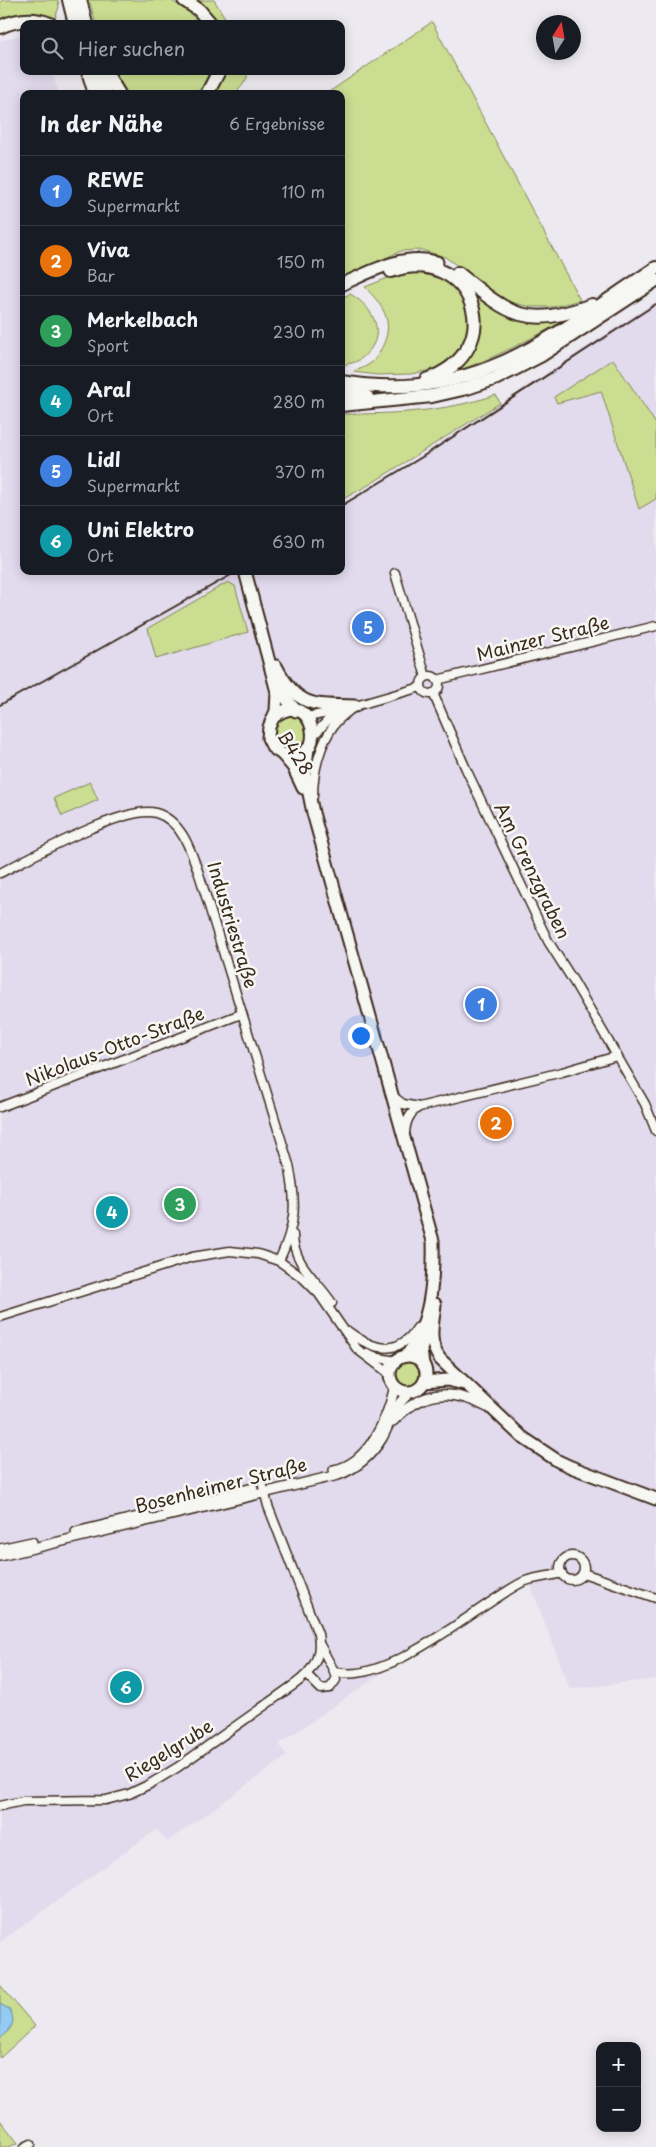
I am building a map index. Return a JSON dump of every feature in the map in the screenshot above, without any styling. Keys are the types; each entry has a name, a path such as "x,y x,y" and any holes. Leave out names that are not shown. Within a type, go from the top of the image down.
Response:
{"highway":[{"path":"69,0 74,20"},
{"path":"80,0 85,20"},
{"path":"184,0 199,10 208,20"},
{"path":"0,27 20,20"},
{"path":"21,20 37,20"},
{"path":"89,75 94,90"},
{"path":"100,75 104,90"},
{"path":"107,75 117,90"},
{"path":"209,90 217,75"},
{"path":"437,262 458,273 494,302 509,310 525,315 542,317 560,316 609,299"},
{"path":"391,270 405,266 420,266 444,272 462,288 470,300 474,314 471,343 458,362 438,376 406,387"},
{"path":"345,383 374,387 406,387 451,381 495,367 536,346 656,268"},
{"path":"345,404 432,396 482,384 512,371 554,347 656,280"},
{"path":"345,395 397,398"}],"main road":[{"path":"345,283 402,260 423,259 437,262"},
{"path":"345,290 391,270"},
{"path":"246,575 271,663 285,697 296,711 307,717 312,725 314,735 308,748 305,774 313,812 433,1241 432,1345 440,1359 522,1437 558,1461 656,1499"},
{"path":"265,644 284,680 298,696 318,704 354,706"},
{"path":"271,663 277,699 274,717 268,727 268,738 273,748 282,754 298,774 313,812"},
{"name":"B428","path":"271,663 266,673 273,706 264,727 264,739 270,750 289,771 302,799 313,812"},
{"path":"274,717 282,712 296,711"},
{"path":"282,754 296,755 308,748"},
{"path":"432,1302 419,1335 401,1359 393,1380 405,1392 416,1390 424,1382 447,1380 466,1384"},
{"path":"424,1382 421,1350 432,1302"},
{"path":"401,1359 416,1358 424,1366 466,1384"},
{"path":"634,1489 656,1494"}],"street":[{"path":"395,573 426,677 421,682 421,687"},
{"name":"Mainzer Straße","path":"426,677 434,677 437,680 656,626"},
{"path":"421,687 427,693 433,693 438,686 437,680"},
{"path":"307,717 338,711 421,687"},
{"name":"Am Grenzgraben","path":"433,693 466,770 548,942 574,982 654,1118 656,1131"},
{"path":"314,735 328,720 354,706"},
{"path":"313,812 314,782 323,746 336,723 354,706"},
{"name":"Industriestraße","path":"0,873 49,848 108,822 134,813 156,813 177,826 191,850 288,1165 293,1188 293,1246 300,1262 325,1292 342,1319 345,1329"},
{"name":"Nikolaus-Otto-Straße","path":"0,1108 241,1014"},
{"path":"404,1134 406,1121 412,1112 419,1107 562,1072 617,1056"},
{"path":"394,1097 403,1104 419,1107"},
{"name":"Industriestraße","path":"279,1260 289,1239 293,1223"},
{"path":"0,1317 184,1260 230,1251 244,1252 279,1260 303,1278 319,1294 363,1354 393,1380"},
{"path":"345,1329 364,1343 382,1348 392,1347 404,1343 412,1336 432,1302"},
{"path":"345,1329 363,1350 370,1355 401,1359"},
{"name":"Bosenheimer Straße","path":"0,1556 115,1529 340,1469 364,1452 378,1432 386,1415 393,1380"},
{"name":"Bosenheimer Straße","path":"0,1549 264,1489 338,1475 348,1471 369,1455 404,1396 411,1392"},
{"path":"386,1428 412,1404 425,1397 438,1395 454,1395 468,1398 497,1413"},
{"path":"264,1489 318,1634 320,1645 334,1672 336,1680 330,1688 321,1689 307,1675"},
{"path":"573,1556 582,1561 584,1566 580,1577 573,1580 566,1578 562,1573 560,1566 564,1560 573,1556"},
{"path":"334,1672 343,1675 361,1673 403,1658 524,1582 548,1578 562,1573"},
{"path":"583,1573 656,1598"},
{"name":"Riegelgrube","path":"0,1806 23,1801 106,1800 129,1794 178,1767 307,1675 317,1660 320,1645"}],"shaded area":[{"path":"20,35 20,75 53,75 58,90 20,90 20,575 209,575 210,577 214,575 345,575 345,502 420,456 656,301 656,1679 570,1689 526,1573 279,1744 287,1756 167,1842 157,1829 0,1942 0,41"}],"green space":[{"path":"3,0 58,0 59,7 54,20 20,20 20,22 0,23 0,2"},
{"path":"85,0 170,0 188,11 196,20 95,20 90,3 86,5"},
{"path":"194,0 214,0 226,20 213,20"},
{"path":"432,22 580,300 553,307 531,307 509,302 445,257 421,250 401,251 345,276 345,90 332,90"},
{"path":"112,75 208,75 199,90 120,89"},
{"path":"223,75 247,75 247,78 238,90 216,90"},
{"path":"420,273 444,280 458,292 467,311 469,327 459,351 441,368 411,374 378,375 353,372 367,366 377,356 384,343 388,327 387,319 381,306 365,287 395,275"},
{"path":"350,294 358,299 370,312 376,327 376,336 374,344 362,358 356,362 345,365 345,296"},
{"path":"477,297 517,319 538,322 563,321 512,348 460,370 473,353 479,336 480,318"},
{"path":"613,359 656,424 656,499 639,509 601,391 557,403 554,397"},
{"path":"496,395 500,403 345,498 345,414 419,411 476,401"},
{"path":"228,582 235,586 248,632 156,659 148,628"},
{"path":"290,716 297,717 302,721 306,726 306,740 302,745 297,749 290,750 283,749 278,745 274,740 273,733 274,726 278,721 283,717"},
{"path":"90,782 98,800 62,816 54,798"},
{"path":"408,1361 417,1365 421,1374 417,1383 408,1387 399,1383 395,1374 399,1365"},
{"path":"0,1985 35,2026 0,2058"},
{"path":"0,2120 18,2143 9,2147 0,2147"}],"water":[{"path":"0,2004 10,2010 13,2023 0,2039"}],"railway":[{"path":"345,504 422,457 656,304"},
{"path":"0,705 231,575"}],"place":[{"name":"Lidl","path":"368,627"},
{"name":"REWE","path":"481,1004"},
{"name":"Viva","path":"496,1123"},
{"name":"Merkelbach","path":"180,1204"},
{"name":"Aral","path":"112,1212"},
{"name":"Uni Elektro","path":"126,1687"}]}
